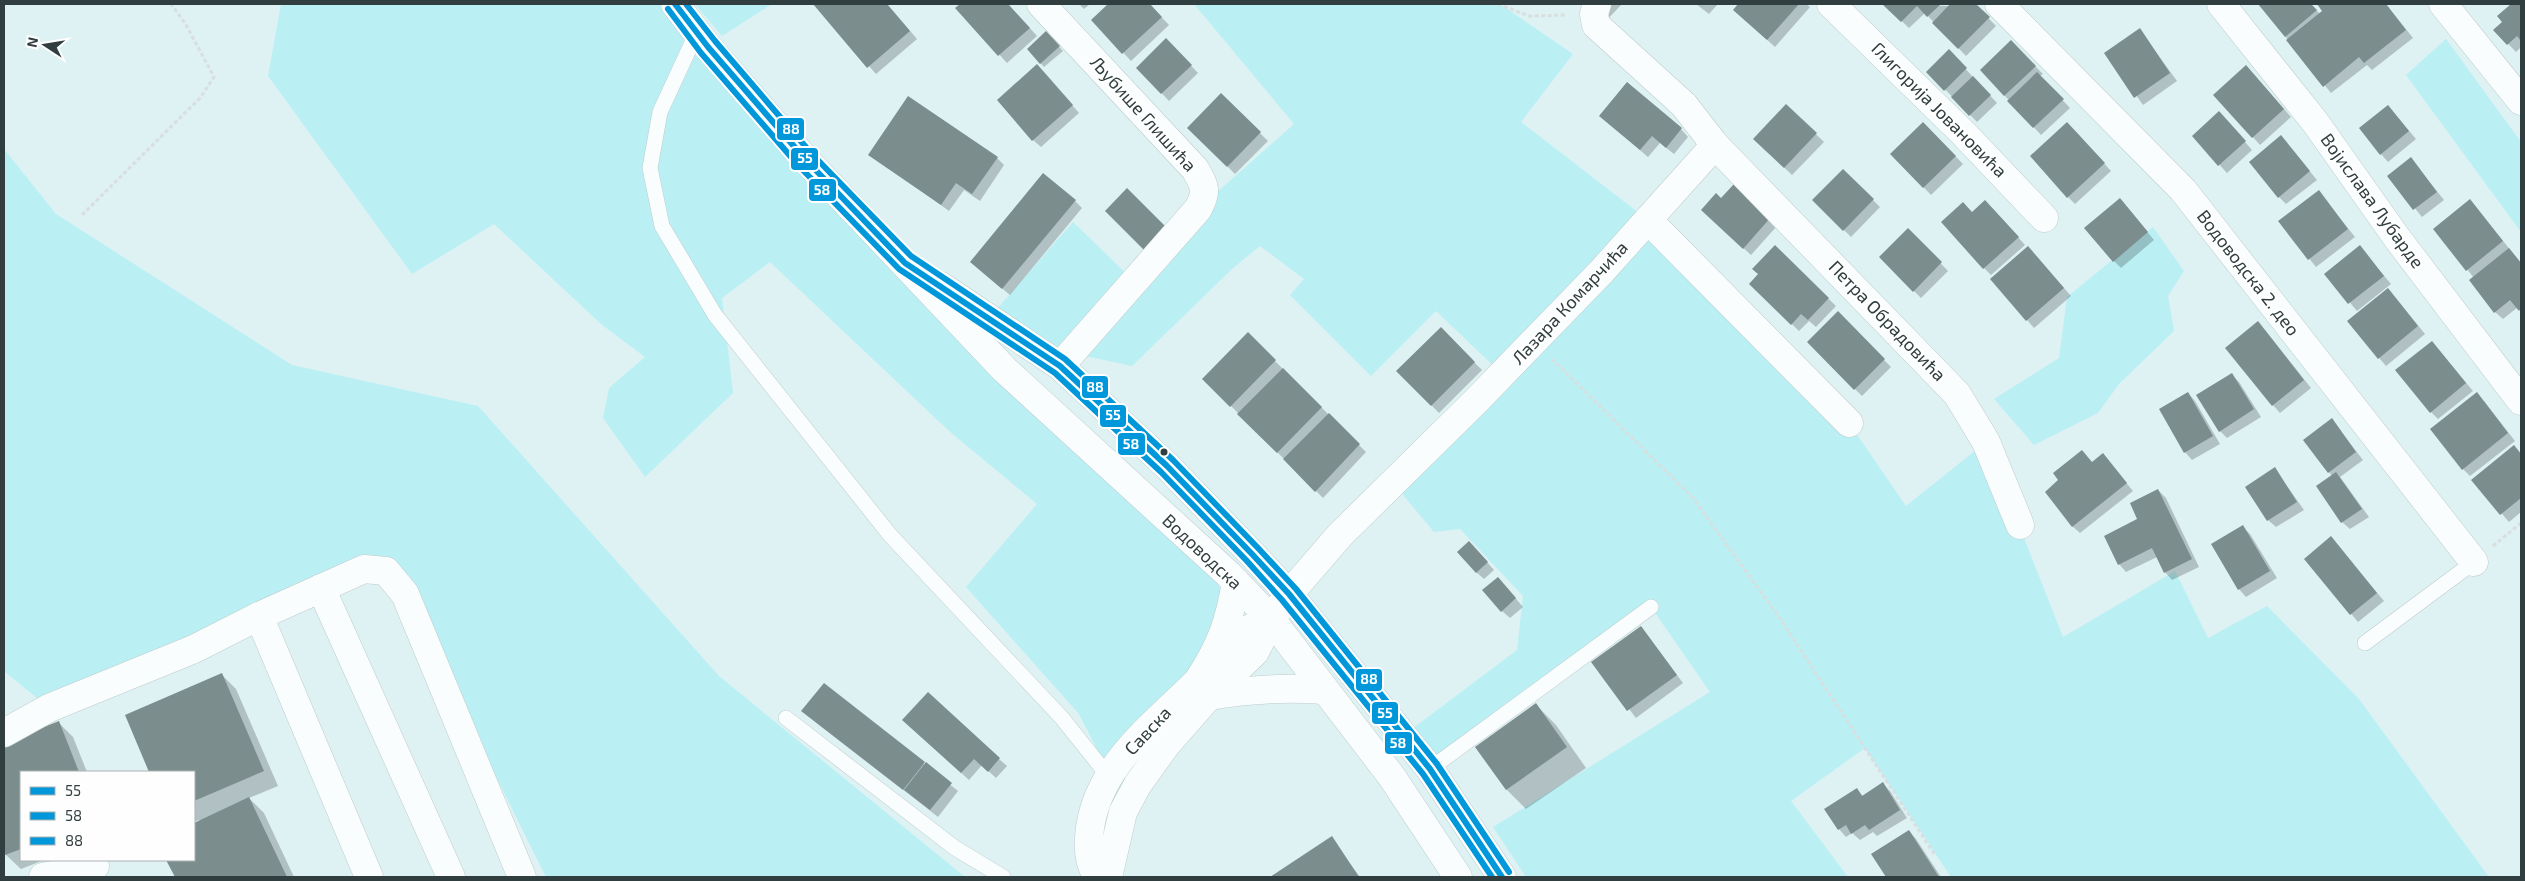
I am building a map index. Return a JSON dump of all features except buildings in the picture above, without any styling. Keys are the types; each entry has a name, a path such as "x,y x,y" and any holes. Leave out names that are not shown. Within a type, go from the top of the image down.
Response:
{"street":[{"name":"Водоводска","path":"675,4 805,159 1005,370 1236,582 1270,619 1392,777 1458,877"},
{"name":"Љубише Глишића","path":"1041,4 1195,170 1205,187 1205,196 1198,208 1060,366"},
{"name":"Глигорија Јовановића","path":"1831,4 1964,134 2044,218"},
{"name":"Водоводска 2. део","path":"1999,4 2183,190 2474,562"},
{"name":"Војислава Лубарде","path":"2221,4 2315,122 2397,238 2521,401"},
{"path":"2443,4 2521,101"},
{"path":"1596,9 1596,25 1684,105 1714,145"},
{"name":"Лазара Комарчића","path":"1289,594 1340,534 1439,439 1534,341 1648,220 1714,145"},
{"name":"Петра Обрадовића","path":"1714,145 1958,394 1986,442 2020,525"},
{"path":"1648,220 1849,423"},
{"name":"Водоводска","path":"905,263 1060,366 1168,466 1289,594 1430,769 1502,877"},
{"path":"4,733 48,708 194,649 259,616 364,569 386,571 405,594 522,877"},
{"path":"1236,582 1229,622 1204,688 1324,690"},
{"path":"321,588 451,877"},
{"name":"Савска","path":"1108,877 1123,812 1138,784 1239,635 1270,619 1289,594"},
{"path":"259,616 369,877"},
{"name":"Савска","path":"1098,877 1092,870 1088,852 1089,828 1094,806 1108,777 1153,722 1204,688"},
{"path":"42,877 95,866"}],"lane":[{"path":"697,32 660,112 650,168 662,226 715,315 890,535 1062,718 1108,777"},
{"path":"2365,643 2474,562"},
{"path":"1430,769 1651,607"},
{"path":"786,718 955,848 1004,877"}],"path":[{"path":"82,216 200,98 214,77 185,23 171,4"},
{"path":"1498,4 1529,16 1596,9"},
{"path":"1534,341 1693,498 1781,620 1935,855"},
{"path":"2474,562 2521,523"}],"shaded area":[{"path":"281,4 675,4 756,103 1236,582 1229,622 1119,792 1079,714 966,587 1037,504 949,431 770,262 722,298 733,393 645,477 603,418 609,388 645,357 601,324 494,224 412,274 268,76"},
{"path":"695,4 772,4 722,36"},
{"path":"1194,4 1500,4 1573,54 1521,122 1648,220 1849,423 1906,506 1986,442 2063,637 2175,571 2208,638 2267,606 2359,699 2489,877 1951,877 1865,748 1791,801 1848,877 1526,877 1493,827 1710,692 1651,607 1430,769 1404,735 1517,650 1523,596 1460,529 1434,532 1393,483 1502,374 1436,311 1371,376 1290,295 1304,279 1260,246 1232,269 1132,366 1071,353 1060,366 989,318 1073,222 1135,282 1198,209 1294,124"},
{"path":"2446,39 2521,142 2521,232 2406,75"},
{"path":"4,149 56,214 292,365 478,406 719,676 965,877 546,877 405,594 385,571 49,708 4,671"},
{"path":"2153,227 2184,271 2168,296 2174,331 2119,384 2098,413 2034,445 1994,399 2059,358 2067,297"}],"transit line":[{"name":"55","path":"675,4 708,47 805,159 905,263 1060,366 1167,466 1252,554 1289,594 1430,769 1502,877"},
{"name":"88","path":"686,4 715,41 811,153 911,256 1065,359 1173,460 1258,548 1296,589 1437,764 1509,872"},
{"name":"58","path":"668,9 701,53 798,165 899,269 1055,373 1161,472 1246,560 1282,600 1423,774 1492,877"}]}
